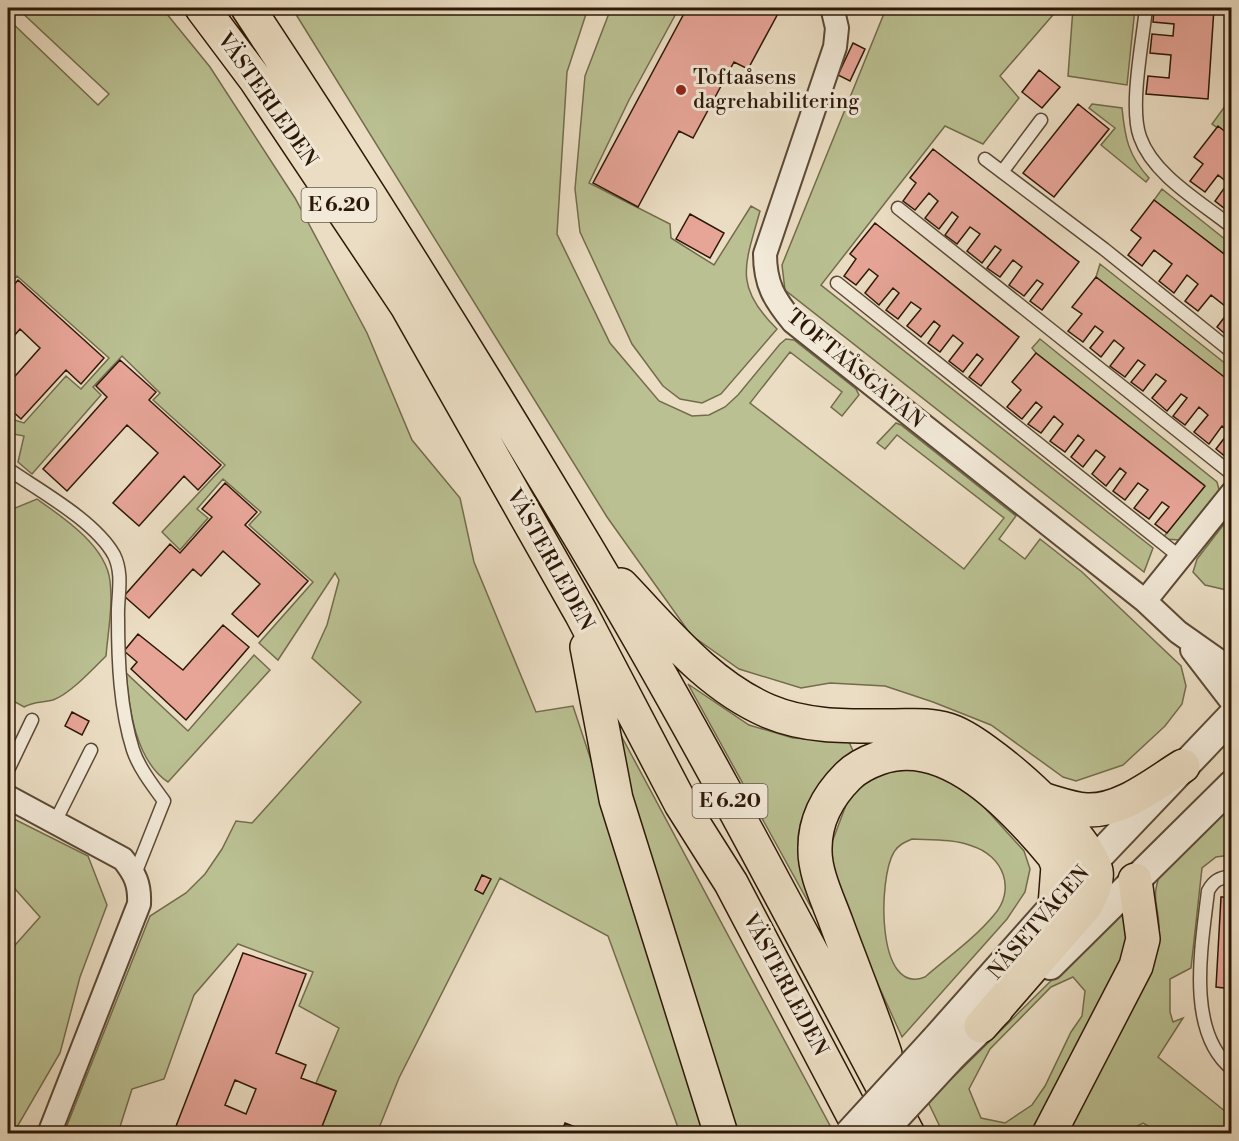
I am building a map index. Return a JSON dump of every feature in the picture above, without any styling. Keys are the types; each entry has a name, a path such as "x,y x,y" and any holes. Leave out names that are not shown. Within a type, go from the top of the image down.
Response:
{"highway":[{"name":"VÄSTERLEDEN","path":"202,8 256,80 407,306 581,613 681,804 731,882 863,1134"},
{"name":"VÄSTERLEDEN","path":"248,8 373,197 587,549 738,816 909,1134"},
{"path":"587,549 696,664 735,693 770,711 823,726 926,725 968,738 992,755 1040,798 1077,836 1093,862 1096,873 1093,891 1086,905 981,1026"},
{"path":"581,613 616,799 721,1134"},
{"path":"909,1134 814,850 818,819 828,799 852,771 875,759 890,754 912,753 941,758 962,768 997,796 1054,856 1058,866 1055,906"},
{"path":"1040,798 1088,810 1107,808 1123,803 1183,766"},
{"path":"1048,1134 1136,966 1143,939 1136,880"}],"street":[{"name":"TOFTAÅSGATAN","path":"833,11 837,28 835,46 765,254 768,287 793,322 1145,601 1178,632 1232,670"},
{"path":"1145,601 1232,494"},
{"name":"TOFTAÅSGATAN","path":"1178,632 1232,702"},
{"name":"NÄSETVÄGEN","path":"880,1134 944,1047 1055,906 1093,862 1232,716"},
{"name":"NÄSETVÄGEN","path":"849,1134 944,1047 981,1026 1074,943 1232,784"},
{"path":"8,797 123,859 135,874 140,891 140,904 49,1134"}],"lane":[{"path":"1146,8 1136,100 1140,136 1149,154 1165,173 1232,227"},
{"path":"1002,172 1041,120"},
{"path":"985,159 1104,249 1232,352"},
{"path":"898,208 1232,474"},
{"path":"837,282 1180,557"},
{"path":"8,469 76,517 114,555 120,576 119,660 127,724 134,752 164,801 135,874"},
{"path":"8,770 32,720"},
{"path":"55,822 91,750"},
{"path":"1232,876 1213,882 1208,891 1201,1000 1203,1025 1214,1048 1232,1069"}],"green space":[{"path":"17,8 162,8 210,67 295,198 367,333 412,440 460,498 474,562 536,712 573,706 633,887 709,1133 680,1133 608,936 500,878 399,1078 377,1133 319,1133 336,1091 316,1083 339,1028 299,1006 313,972 238,944 194,995 164,1079 132,1089 118,1133 64,1133 150,916 186,893 205,874 222,849 236,821 252,823 361,702 312,658 327,625 339,580 335,573 278,660 259,643 313,582 249,525 261,512 223,479 197,509 208,518 180,550 162,532 225,465 153,400 160,393 122,356 93,387 101,395 32,474 18,462 24,436 8,433 8,418 24,423 66,376 81,389 109,358 17,276 8,286 8,19 98,105 109,94"},
{"path":"292,8 588,8 567,72 557,234 610,343 659,401 692,416 709,415 725,407 738,395 780,344 786,339 794,340 856,389 859,395 842,416 831,407 842,392 790,352 750,403 964,569 1004,518 897,435 885,449 877,443 896,423 901,425 1016,516 999,539 1025,559 1040,539 1082,572 1181,666 1186,686 1182,704 1165,726 1123,765 1076,781 1063,777 991,725 933,702 885,686 830,683 801,688 739,669 691,635 607,517"},
{"path":"611,8 679,8 629,100 589,183 670,224 671,238 714,265 751,206 760,211 750,246 746,274 748,287 754,300 777,329 721,394 702,403 680,399 663,386 632,344 580,232 575,189 585,76"},
{"path":"880,8 1059,8 1000,76 1019,98 983,144 945,126 821,285 1153,548 1144,572 785,290 782,265 885,11"},
{"path":"1073,8 1135,8 1127,85 1068,76"},
{"path":"1228,102 1231,104 1231,137 1212,124"},
{"path":"1092,104 1122,108 1129,146 1136,162 1149,178 1146,182 1101,145 1115,128 1089,108"},
{"path":"1162,189 1231,244 1231,260 1154,200"},
{"path":"1100,264 1231,368 1231,383 1096,277"},
{"path":"1040,339 1217,482 1220,493 1181,540 1162,539 1204,485 1036,353 1032,348"},
{"path":"37,499 82,534 101,556 110,581 111,609 106,656 81,681 60,697 24,707 8,698 8,511"},
{"path":"1231,515 1231,591 1205,585 1193,572 1197,559"},
{"path":"254,655 270,670 168,782 157,773 141,748 132,718 126,673 188,731"},
{"path":"688,684 749,725 793,738 849,742 854,753 822,783 806,807 801,821 798,850 812,909"},
{"path":"616,726 834,1133 735,1133 627,790"},
{"path":"921,768 948,777 975,797 1024,851 1030,869 1025,892 1007,919 902,1037 844,910 833,871 831,845 849,797 863,784 883,773","holes":["912,839 958,842 983,851 999,866 1005,885 1001,905 978,932 925,977 909,978 897,970 889,953 884,908 885,885 894,852 902,844"]},
{"path":"1231,803 1231,855 1216,857 1202,868 1191,968 1170,979 1170,1012 1173,1022 1183,1018 1158,1057 1231,1116 1231,1133 1161,1133 1143,1123 1124,1133 1065,1134 1155,954 1159,929 1155,895 1160,874"},
{"path":"8,816 88,856 107,905 80,977 60,1053 13,1134 8,1133 8,953 40,917 8,881"},
{"path":"1129,904 1128,929 1122,957 1110,988 1079,1052 1034,1133 943,1133 928,1102","holes":["1073,977 1085,991 1082,1016 1071,1032 1045,1086 1032,1105 1005,1123 981,1118 969,1089 990,1049 1051,987"]}],"building":[{"name":"Toftaåsens dagrehabilitering","path":"687,8 781,8 748,69 734,62 693,138 679,131 638,207 593,183"},
{"path":"1154,8 1214,8 1208,99 1146,94 1148,76 1169,78 1171,55 1150,53 1152,34 1173,36 1174,24 1153,22"},
{"path":"853,43 865,49 850,81 838,75"},
{"path":"1039,70 1060,87 1042,108 1022,92"},
{"path":"1078,104 1109,129 1054,197 1023,173"},
{"path":"1218,126 1232,137 1232,208 1229,212 1215,201 1228,183 1218,175 1205,192 1190,181 1203,164 1194,157"},
{"path":"933,149 1079,262 1042,310 1030,301 1043,284 1037,280 1024,296 1009,285 1022,267 1013,260 1000,277 987,268 1001,250 995,246 982,263 967,251 980,234 970,227 957,244 945,235 958,217 952,212 939,229 925,218 938,201 929,193 915,210 903,201 916,183 910,178"},
{"path":"1154,200 1232,260 1230,338 1217,327 1230,310 1211,295 1198,311 1185,301 1198,284 1187,275 1174,293 1159,281 1172,264 1154,250 1142,266 1128,255 1141,238 1131,230"},
{"path":"690,214 724,233 710,258 676,239"},
{"path":"875,223 1019,337 981,386 969,377 983,359 977,354 963,372 949,361 963,343 953,335 940,352 928,343 940,326 934,321 921,337 907,326 921,309 911,302 898,319 886,310 899,293 893,288 879,305 865,293 878,276 869,269 856,285 844,276 856,259 850,254"},
{"path":"1096,277 1232,383 1232,453 1227,458 1216,449 1229,432 1222,426 1209,444 1194,432 1208,415 1199,407 1185,425 1173,416 1187,398 1181,394 1167,411 1152,398 1166,381 1156,374 1143,391 1131,382 1145,365 1138,360 1125,377 1110,366 1124,348 1114,340 1101,357 1090,348 1103,332 1095,326 1083,342 1068,331 1082,314 1072,307"},
{"path":"18,280 104,358 81,384 66,370 21,419 8,407 8,384 40,348 20,329 8,343 8,292"},
{"path":"1036,353 1205,486 1167,533 1155,524 1169,507 1162,502 1149,519 1134,508 1148,490 1138,483 1125,500 1113,491 1126,473 1120,468 1106,486 1092,474 1105,457 1096,450 1083,467 1071,457 1084,440 1078,435 1065,452 1050,441 1063,424 1054,416 1041,433 1028,424 1042,407 1036,402 1022,419 1007,407 1021,390 1012,382"},
{"path":"120,360 156,392 149,400 221,465 198,490 184,476 139,526 113,503 158,453 127,425 67,491 43,469 107,397 96,386"},
{"path":"225,483 257,512 245,525 308,581 258,637 232,614 260,584 223,551 201,576 193,569 149,618 124,596 170,544 180,553 212,517 202,509"},
{"path":"223,625 249,647 186,720 131,669 137,662 124,651 138,634 183,670"},
{"path":"72,712 89,721 82,735 65,726"},
{"path":"482,875 491,879 483,894 475,890"},
{"path":"1221,897 1232,897 1232,989 1216,987"},
{"path":"243,953 306,974 276,1053 306,1065 301,1078 336,1091 319,1134 173,1134","holes":["235,1080 256,1089 246,1114 225,1105"]},
{"path":"565,1123 593,1134 561,1134"}],"place":[{"name":"Toftaåsens dagrehabilitering","path":"681,90"}]}
